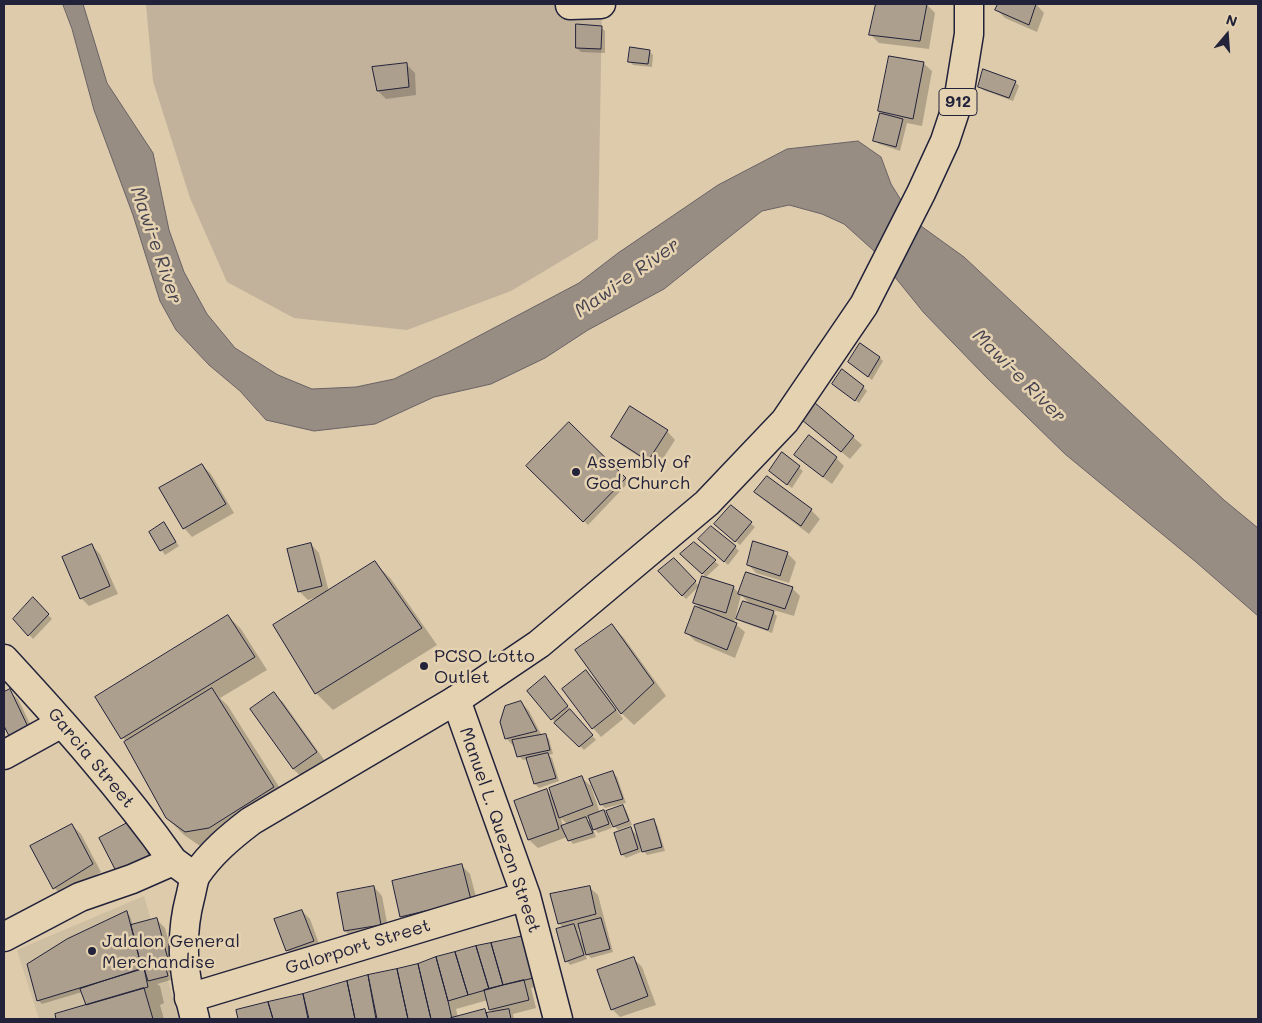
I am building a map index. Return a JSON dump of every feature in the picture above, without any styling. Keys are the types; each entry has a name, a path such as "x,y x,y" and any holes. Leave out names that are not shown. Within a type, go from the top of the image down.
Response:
{"main road":[{"path":"570,5 601,4"},
{"name":"912","path":"192,1008 183,954 185,916 195,877 224,841 251,821 456,700 539,644 707,503 784,421 864,306 945,141 958,102 969,34 970,4"},
{"name":"Garcia Street","path":"4,659 116,785 173,861 195,877"},
{"name":"Manuel L. Quezon Street","path":"456,700 526,896 558,1019"},
{"path":"4,755 62,723"},
{"path":"4,937 80,897 132,879 173,861"},
{"name":"Galorport Street","path":"192,1008 526,896"}],"shaded area":[{"path":"146,4 602,4 598,239 511,291 407,330 294,318 227,282 190,198 153,81"},
{"path":"144,896 179,1019 39,1019 17,950"}],"water":[{"name":"Mawi-e River","path":"63,4 83,4 107,83 153,153 169,230 184,272 207,314 235,348 278,375 312,389 356,387 394,379 579,283 618,253 718,185 787,149 858,141 881,157 891,184 914,221 964,257 1224,500 1258,528 1258,616 1196,562 1065,454 924,313 873,250 844,224 822,214 789,205 762,211 664,289 588,330 545,358 491,384 434,397 375,424 314,431 266,420 240,391 209,365 176,330 160,301 133,215 94,110 72,29"}],"building":[{"path":"876,4 927,4 920,41 869,35"},
{"path":"998,4 1036,4 1029,25 995,10"},
{"path":"576,24 602,26 601,49 576,48"},
{"path":"630,47 650,50 648,64 628,62"},
{"path":"889,56 924,62 913,119 878,111"},
{"path":"407,63 409,87 377,91 372,67"},
{"path":"983,69 1016,81 1009,98 978,87"},
{"path":"880,113 903,119 896,147 873,141"},
{"path":"860,343 880,357 868,377 848,362"},
{"path":"842,369 864,386 855,401 832,384"},
{"path":"815,403 854,436 841,452 802,420"},
{"path":"630,406 668,430 648,461 611,437"},
{"name":"Assembly of God Church","path":"569,422 626,478 583,522 526,466"},
{"path":"809,435 837,457 823,477 794,455"},
{"path":"782,452 800,466 787,485 769,471"},
{"path":"202,464 226,504 183,529 159,488"},
{"path":"767,476 812,509 801,526 754,492"},
{"path":"731,505 752,522 735,542 714,524"},
{"path":"164,522 176,542 160,551 149,532"},
{"path":"711,526 736,546 724,562 698,539"},
{"path":"753,541 788,552 780,576 747,565"},
{"path":"694,542 716,560 702,574 680,554"},
{"path":"311,543 322,586 298,592 287,549"},
{"path":"92,544 110,586 80,599 62,557"},
{"path":"674,558 696,581 682,596 658,571"},
{"path":"375,561 422,628 315,694 273,625"},
{"path":"746,572 793,587 785,609 738,594"},
{"path":"702,576 734,586 726,613 693,603"},
{"path":"33,597 49,614 28,636 13,619"},
{"path":"743,601 774,611 768,630 736,619"},
{"path":"695,606 737,623 727,650 685,633"},
{"path":"228,615 255,657 121,739 95,697"},
{"path":"612,624 654,683 621,714 575,650"},
{"path":"586,670 616,710 592,729 562,689"},
{"path":"545,676 568,706 551,720 527,691"},
{"path":"212,688 274,787 209,828 185,832 166,818 124,742"},
{"path":"10,689 29,729 10,738 4,726 4,692"},
{"path":"274,692 317,752 293,769 250,709"},
{"path":"521,701 537,731 505,739 500,722 505,706"},
{"path":"570,709 593,735 579,747 554,723"},
{"path":"546,734 550,750 517,757 512,740"},
{"path":"548,753 556,778 534,784 526,758"},
{"path":"613,771 623,799 600,805 589,779"},
{"path":"582,776 593,805 559,818 549,788"},
{"path":"547,789 559,829 528,840 514,801"},
{"path":"623,805 629,821 613,827 606,811"},
{"path":"604,810 609,824 593,830 588,816"},
{"path":"586,817 593,833 568,841 561,826"},
{"path":"654,819 662,847 642,852 634,825"},
{"path":"131,821 150,856 118,875 99,838"},
{"path":"72,824 93,864 53,889 30,846"},
{"path":"631,827 638,849 621,855 614,833"},
{"path":"462,864 471,900 400,917 392,881"},
{"path":"374,886 381,925 344,931 337,893"},
{"path":"590,886 596,914 558,924 550,894"},
{"path":"302,910 314,941 286,951 274,919"},
{"name":"Jalalon General Merchandise","path":"127,911 142,969 37,1001 27,964 67,939"},
{"path":"157,918 169,963 142,969 131,925"},
{"path":"601,918 610,949 586,955 578,924"},
{"path":"574,924 584,955 565,962 556,929"},
{"path":"528,935 538,977 503,985 491,943"},
{"path":"491,943 503,985 489,989 476,946"},
{"path":"476,946 489,989 468,995 455,952"},
{"path":"455,952 468,995 448,1001 436,957"},
{"path":"436,957 452,1019 431,1019 418,964"},
{"path":"634,957 648,996 611,1010 597,970"},
{"path":"418,964 431,1019 408,1019 397,969"},
{"path":"165,965 168,976 148,981 144,968"},
{"path":"144,968 148,987 86,1005 80,989"},
{"path":"397,969 408,1019 377,1019 368,975"},
{"path":"368,975 376,1019 355,1019 347,981"},
{"path":"524,980 529,1000 489,1010 484,990"},
{"path":"347,981 355,1019 309,1019 303,994"},
{"path":"144,988 153,1019 56,1019 55,1014"},
{"path":"303,994 308,1019 273,1019 268,1002"},
{"path":"268,1002 273,1019 238,1019 236,1010"},
{"path":"485,1009 488,1019 451,1018"},
{"path":"509,1009 511,1019 488,1019 486,1013"}],"place":[{"name":"Assembly of God Church","path":"576,472"},
{"name":"PCSO Lotto Outlet","path":"424,666"},
{"name":"Jalalon General Merchandise","path":"92,951"}]}
